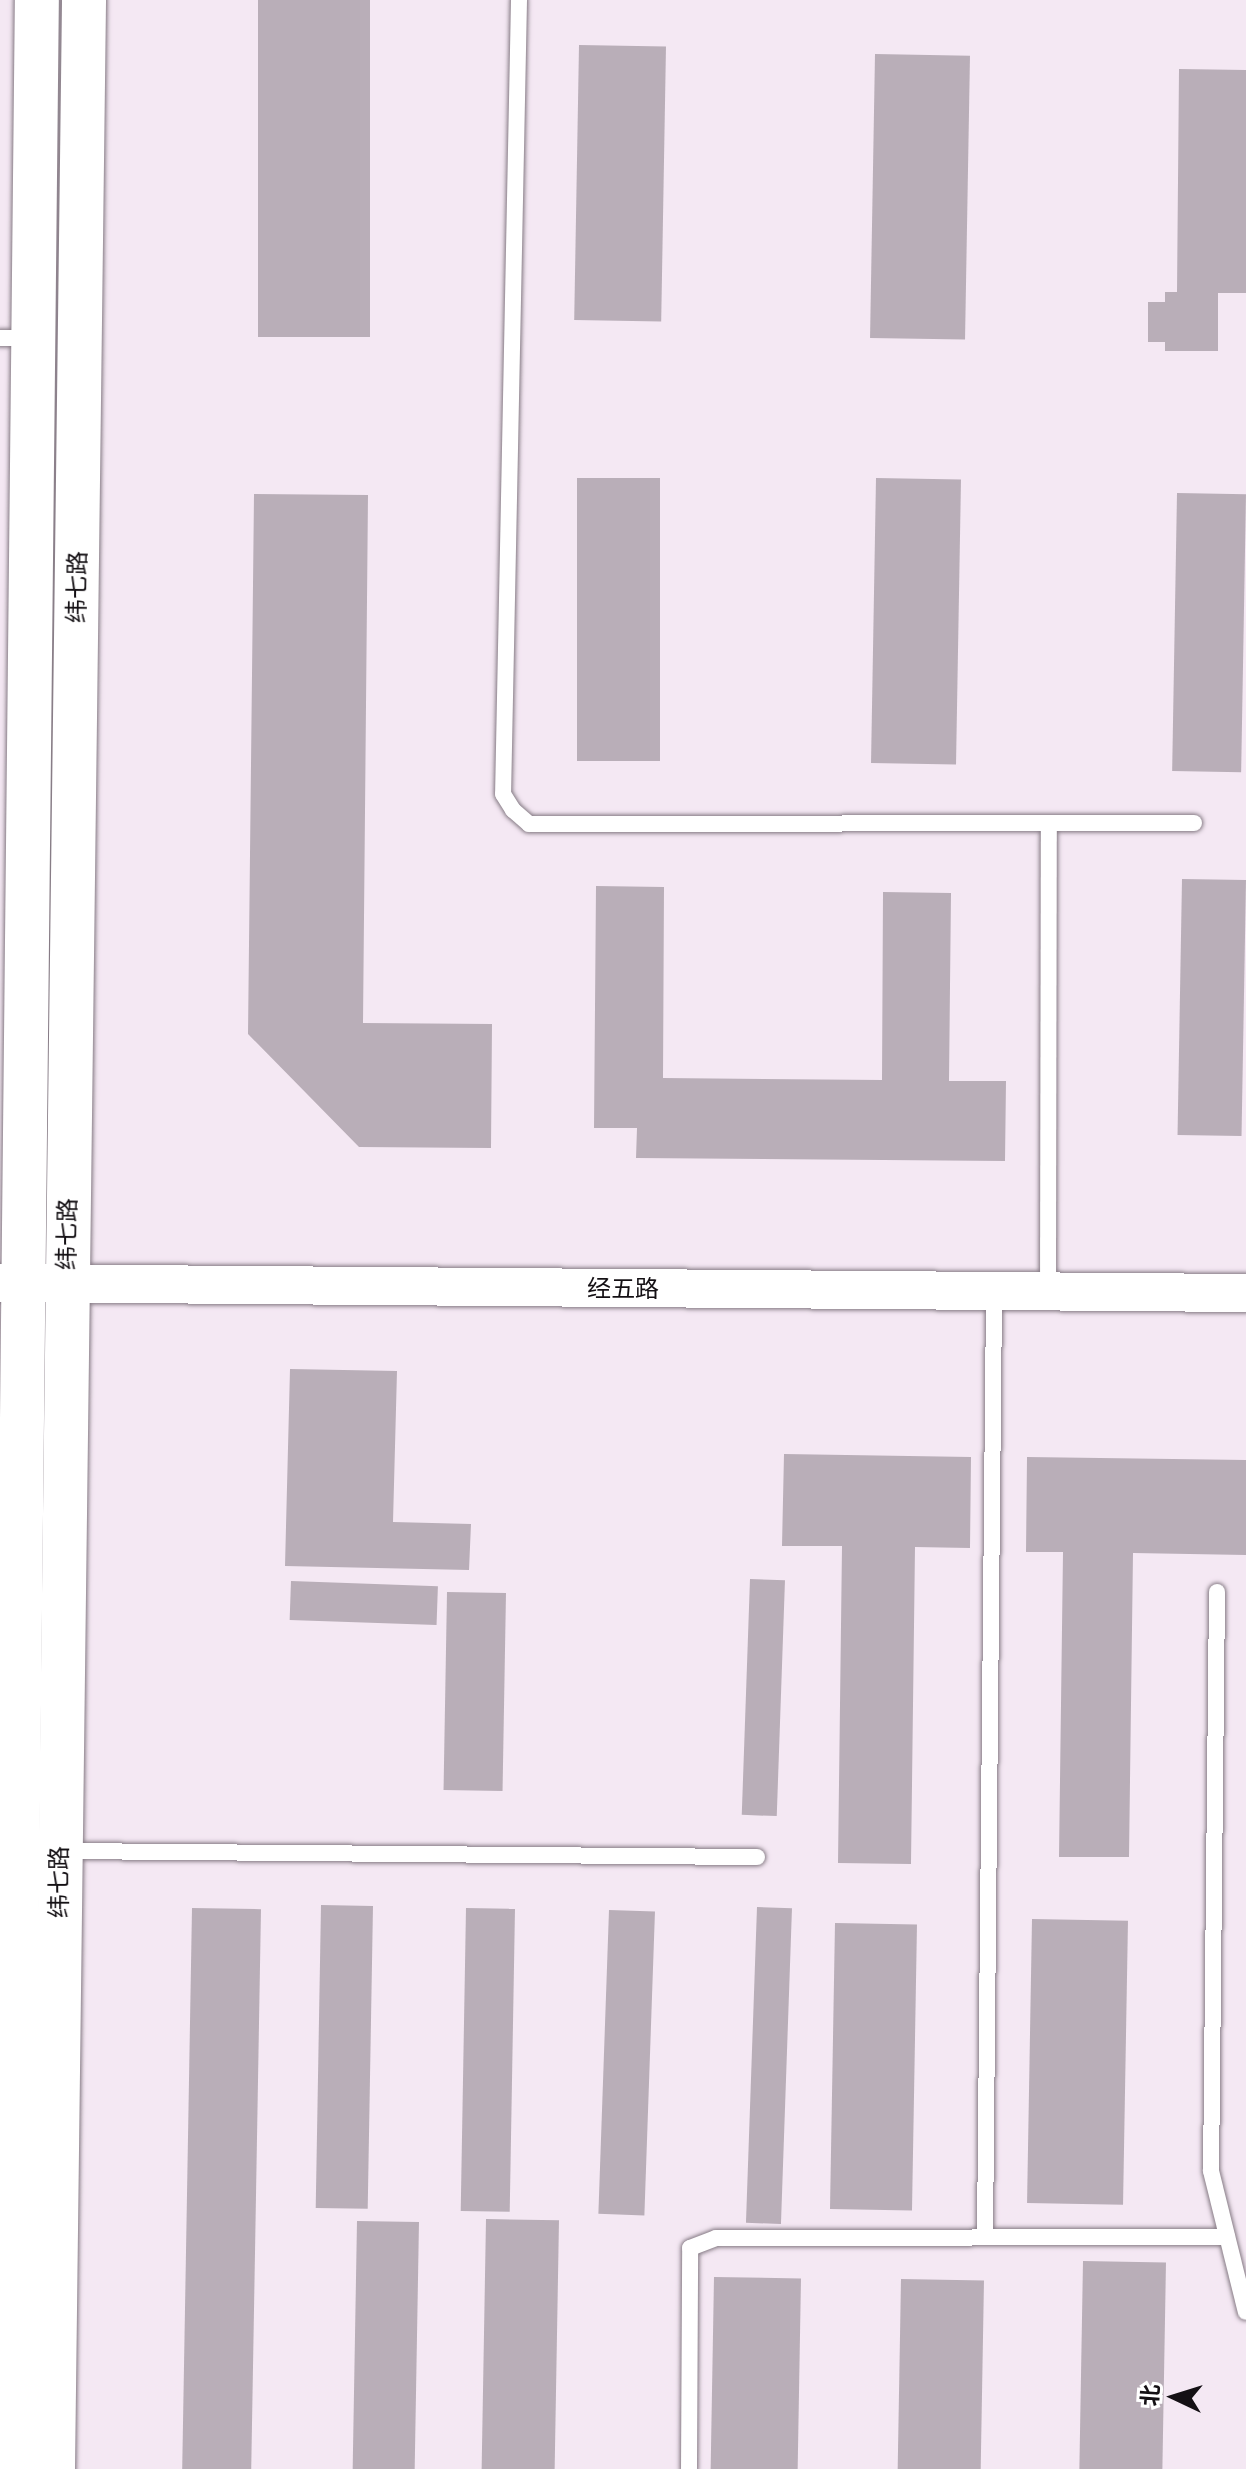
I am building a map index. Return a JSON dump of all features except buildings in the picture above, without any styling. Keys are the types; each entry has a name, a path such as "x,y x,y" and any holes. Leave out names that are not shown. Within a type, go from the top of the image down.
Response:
{"main road":[{"name":"纬七路","path":"11,2469 11,1283 20,852 17,338 37,0"},
{"name":"纬七路","path":"53,2469 65,1284 84,0"}],"street":[{"name":"经五路","path":"11,1283 1246,1293"}],"lane":[{"path":"519,0 503,794 513,810 529,824 1194,823"},
{"path":"1048,1291 1049,823"},
{"path":"985,2235 994,1291"},
{"path":"1217,1592 1211,2171 1246,2312"},
{"path":"58,1851 757,1857"},
{"path":"689,2469 690,2248 716,2238 985,2235 1227,2237"}]}
